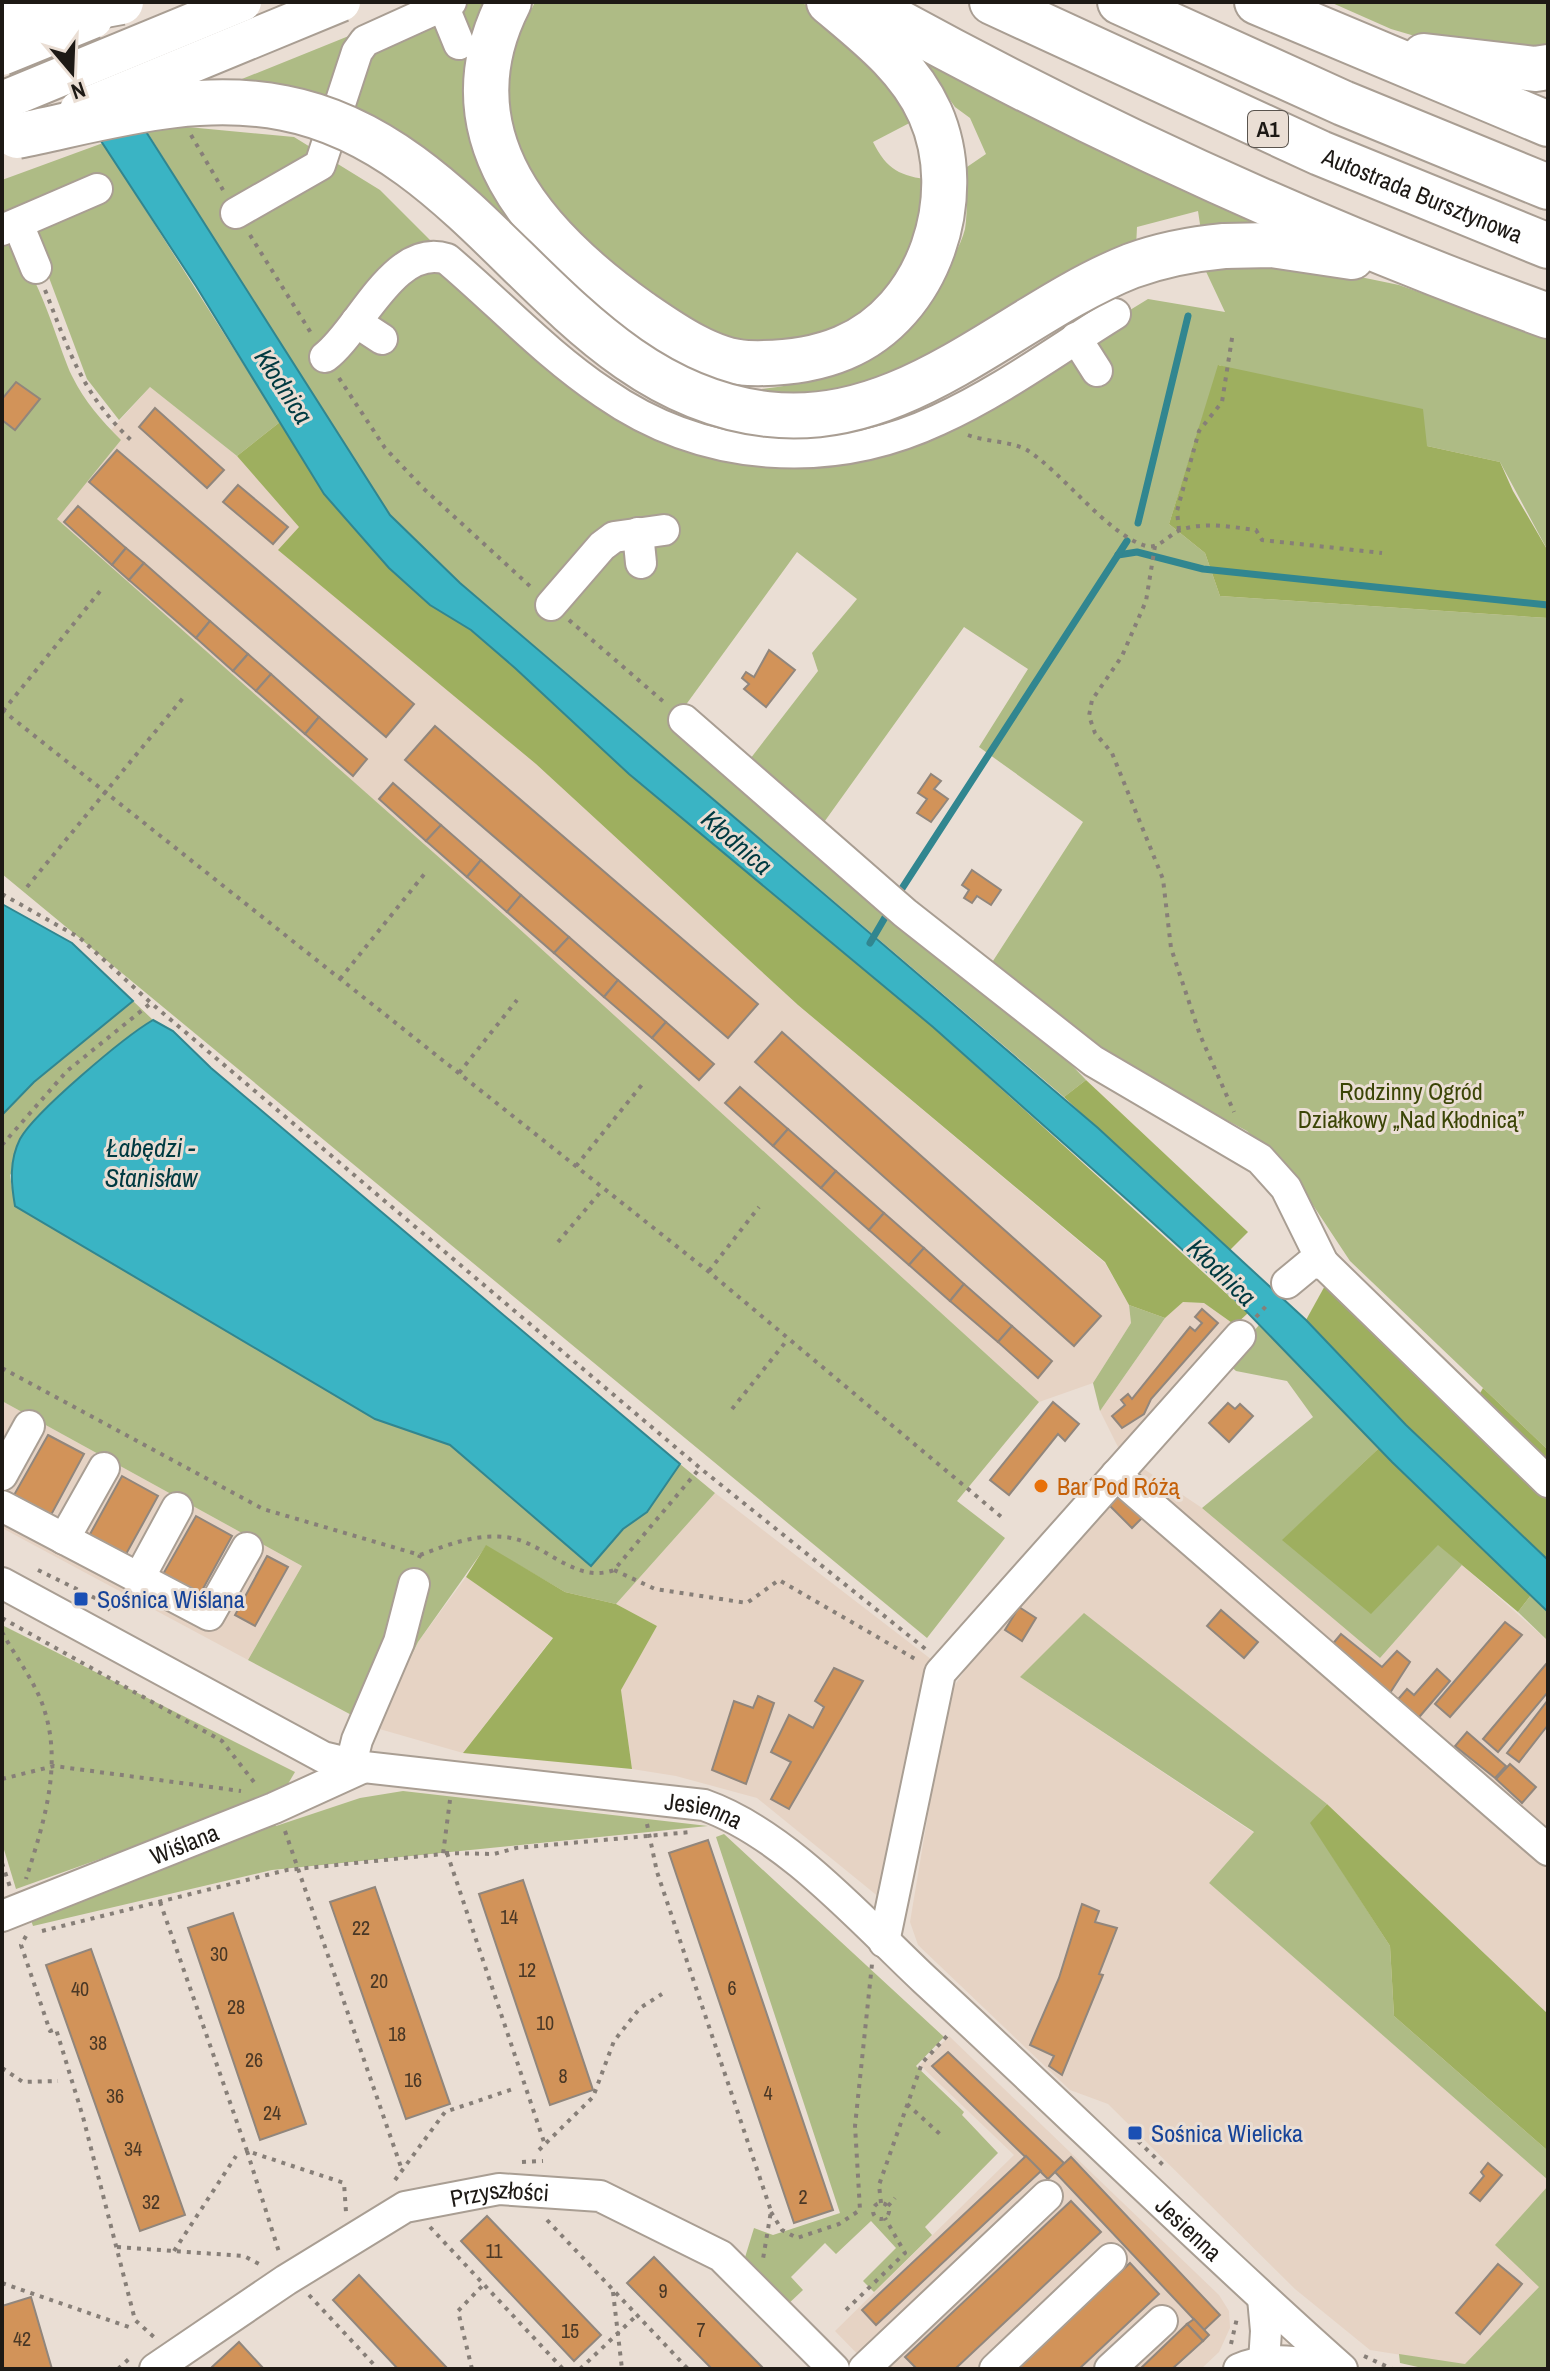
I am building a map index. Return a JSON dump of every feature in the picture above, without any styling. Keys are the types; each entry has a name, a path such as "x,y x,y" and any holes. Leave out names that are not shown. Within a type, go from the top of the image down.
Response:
{"highway":[{"path":"2,24 121,2"},
{"path":"509,2 488,54 484,89 490,134 503,168 530,211 578,265 624,300 684,342 743,363 795,362 844,348 883,323 912,290 935,243 943,217 943,159 929,110 883,48 829,2"},
{"path":"862,2 1107,127 1425,272 1548,316"},
{"name":"Autostrada Bursztynowa","path":"992,2 1320,153 1548,246"},
{"name":"A1","path":"1120,2 1343,103 1548,187"},
{"path":"1257,2 1337,39 1548,124"},
{"path":"1337,39 1442,60 1535,69 1548,67"},
{"path":"9,118 186,101 285,108 351,129 392,153 447,197 580,323 644,372 707,401 768,415 821,413 873,401 925,382 1029,319 1132,266 1188,250 1224,246 1311,249 1425,272"}],"main road":[{"path":"2,56 137,2"},
{"path":"9,118 242,2"},
{"path":"9,118 341,2"}],"street":[{"path":"236,213 320,165 351,66 365,41 447,4 459,44"},
{"path":"36,268 10,227 97,189"},
{"path":"325,357 341,345 388,281 410,264 436,256 447,259 604,394 655,422 708,442 765,453 826,453 889,439 936,422 1115,314"},
{"path":"356,322 382,339"},
{"path":"1076,338 1097,371"},
{"path":"551,605 602,546 614,537 651,532 641,563"},
{"path":"684,720 905,913 1093,1061 1260,1159 1286,1188 1323,1263 1548,1482"},
{"path":"1287,1283 1310,1264 1323,1263"},
{"path":"878,1948 943,1669 1240,1336"},
{"path":"2,1475 29,1426"},
{"path":"64,1539 104,1468"},
{"path":"1116,1475 1548,1850"},
{"path":"2,1506 209,1615 247,1548"},
{"path":"139,1578 177,1508"},
{"path":"358,1766 357,1740 399,1642 417,1570"},
{"name":"Jesienna","path":"2,1583 323,1757 358,1766 704,1805 737,1817 773,1841 878,1948 1248,2301 1342,2369"},
{"name":"Wiślana","path":"16,1918 274,1808 358,1766"},
{"name":"Przyszłości","path":"166,2362 405,2207 499,2189 600,2196 721,2256 834,2369"},
{"path":"864,2369 1047,2196"},
{"path":"995,2369 1111,2259"},
{"path":"1245,2359 1266,2331 1248,2301"},
{"path":"1110,2369 1162,2321"},
{"path":"1245,2359 1301,2361 1334,2369"}],"path":[{"path":"184,123 325,357 385,448 423,488 551,605 684,720"},
{"path":"36,268 85,388 104,415 132,441"},
{"path":"1179,530 1177,511 1199,431 1222,402 1233,332"},
{"path":"936,422 985,442 1024,448 1112,524 1156,549"},
{"path":"1237,1143 1234,1109 1200,1035 1171,948 1163,879 1112,753 1095,733 1089,716 1092,700 1122,656 1146,601 1156,549 1179,530 1208,524 1256,530 1262,540 1382,553"},
{"path":"101,590 3,711 709,1272 1005,1520"},
{"path":"27,887 183,698"},
{"path":"340,979 426,872"},
{"path":"2,894 80,938 151,1003 700,1468 943,1669"},
{"path":"458,1073 517,1000"},
{"path":"2,1145 67,1071 151,1003"},
{"path":"575,1167 645,1081"},
{"path":"558,1242 603,1189"},
{"path":"709,1272 759,1207"},
{"path":"1240,1336 1287,1283"},
{"path":"732,1409 789,1339"},
{"path":"2,1368 263,1509 417,1570 481,1536 508,1537 595,1575 614,1570 700,1468"},
{"path":"614,1570 655,1589 747,1603 779,1580 943,1669"},
{"path":"2,1618 222,1741 263,1794 54,1766 2,1779"},
{"path":"2,1632 44,1708 54,1766 42,1830 16,1918 21,1945 50,2031 56,2029 135,2320 158,2340 176,2333 166,2362"},
{"path":"451,1790 445,1854 545,2145"},
{"path":"274,1808 284,1829 402,2170"},
{"path":"645,1813 657,1872 771,2211 782,2230 797,2238 839,2224 860,2210 855,2126 878,1948"},
{"path":"16,1918 159,1901 296,1869 445,1854 494,1854 516,1848 701,1831"},
{"path":"159,1901 281,2257"},
{"path":"539,2150 593,2097 614,2041 640,2008 662,1994"},
{"path":"885,2218 877,2218 873,2212 881,2203 879,2185 907,2104 922,2063 954,2028"},
{"path":"2,2068 23,2082 58,2081"},
{"path":"395,2180 445,2112 516,2088"},
{"path":"907,2104 941,2135"},
{"path":"247,2151 344,2183 346,2215"},
{"path":"174,2251 236,2156"},
{"path":"888,2206 895,2198"},
{"path":"881,2203 888,2206 890,2212 885,2218"},
{"path":"757,2292 771,2211"},
{"path":"543,2216 688,2369"},
{"path":"846,2310 905,2253 885,2218"},
{"path":"423,2220 563,2369"},
{"path":"116,2247 244,2256 263,2266"},
{"path":"2,2283 129,2327"},
{"path":"317,2284 305,2291 378,2369"},
{"path":"472,2369 458,2311 484,2284"},
{"path":"613,2289 622,2369"},
{"path":"1245,2359 1237,2316 1248,2301"},
{"path":"580,2369 637,2315"}],"shaded area":[{"path":"150,387 237,456 300,527 279,550 536,764 798,1005 1105,1263 1129,1305 1131,1323 1093,1383 1039,1402 503,914 56,519 121,440 111,430"},
{"path":"1183,1302 1204,1303 1235,1325 1122,1455 1100,1411 1165,1318"},
{"path":"2,1401 302,1566 248,1660 2,1528"},
{"path":"1135,1463 1202,1508 1380,1658 1462,1565 1548,1641 1548,1848 1541,1859 1548,1865 1548,2014 1327,1804 1020,1677 1254,1833 1209,1883 1548,2180 1540,2286 1465,2365 1370,2350 1295,2289 1108,2104 1070,2090 918,1945 910,1922 948,1695 989,1635"},
{"path":"715,1493 936,1663 885,1902 757,1798 676,1776 632,1769 621,1690 657,1626 616,1604"},
{"path":"466,1577 553,1637 463,1753 376,1728 418,1642"},
{"path":"949,2036 1219,2295 1229,2311 1230,2328 1219,2352 1201,2369 872,2369 835,2331 1014,2155 920,2065"}],"green space":[{"path":"433,2 494,2 471,107 474,139 495,195 517,229 543,260 237,81"},
{"path":"535,2 801,2 820,14 921,117 873,142 896,170 931,180 918,262 859,326 776,354 694,336 537,198 505,122 509,56"},
{"path":"1330,2 1548,2 1548,57 1476,54 1391,29"},
{"path":"921,59 1282,223 1201,231 1198,211 1137,227 1136,247 869,387 764,399 762,389 822,378 873,356 915,321 948,269 964,234 967,167 986,154 970,118 955,107"},
{"name":"Rodzinny Ogród Działkowy „Nad Kłodnicą”","path":"177,126 294,137 380,190 595,405 698,450 802,467 912,444 1148,299 1225,312 1202,263 1288,262 1399,285 1548,338 1548,551 1500,462 1427,446 1219,365 1169,524 1205,553 1220,596 1548,618 1548,1450 1350,1261 1303,1190 1247,1131 1102,1054 991,964 1083,822 979,747 1028,669 964,627 822,825 748,764 1038,1030 1086,1080 1064,1097 460,583 390,515 358,470 146,130","holes":["797,552 857,599 812,653 818,671 747,763 685,706"]},
{"path":"103,143 280,422 237,456 150,387 119,420 87,379 42,259 2,222 2,180"},
{"path":"2,243 13,249 34,280 77,385 121,440 57,519 503,914 1039,1402 957,1501 1005,1538 927,1638 2,874"},
{"path":"1218,365 1423,409 1427,446 1500,462 1548,551 1548,618 1220,596 1205,553 1169,524"},
{"path":"280,422 324,494 389,568 430,605 471,630 629,774 933,1027 1248,1313 1235,1325 1204,1303 1183,1302 1165,1318 1129,1305 1105,1262 798,1005 536,764 278,550 299,527 237,456"},
{"path":"133,1001 153,1020 74,1084 10,1175 15,1206 375,1419 450,1445 591,1566 623,1529 647,1512 680,1464 715,1493 616,1604 565,1592 486,1546 418,1642 376,1728 248,1660 302,1566 2,1401 2,1115 34,1082"},
{"path":"1086,1080 1248,1232 1229,1251 1064,1097"},
{"path":"1327,1282 1548,1498 1548,1560 1406,1425 1306,1320"},
{"path":"1129,1305 1165,1318 1100,1411 1093,1383 1131,1323"},
{"path":"1259,1325 1379,1448 1283,1540 1438,1544 1462,1565 1380,1658 1202,1508 1313,1417 1287,1381 1236,1371 1227,1363"},
{"path":"1483,1388 1548,1450 1548,1474 1475,1402"},
{"path":"1379,1448 1531,1595 1518,1612 1438,1545 1371,1614 1282,1540"},
{"path":"486,1545 565,1592 616,1604 657,1626 621,1690 632,1769 463,1753 553,1638 466,1577"},
{"path":"1531,1595 1548,1612 1548,1641 1518,1612"},
{"path":"1084,1613 1327,1804 1311,1823 1390,1946 1394,2016 1548,2151 1548,2180 1209,1883 1254,1832 1020,1677"},
{"path":"2,1625 295,1772 282,1794 16,1889 2,1843"},
{"path":"403,1791 708,1826 272,1870 33,1926 29,1914 274,1822 276,1826 360,1798"},
{"path":"1327,1804 1548,2014 1548,2151 1394,2016 1390,1946 1310,1823"},
{"path":"724,1834 944,2037 916,2066 964,2112 962,2115 998,2153 925,2227 932,2235 874,2292 863,2281 896,2248 871,2221 836,2254 825,2243 791,2277 803,2290 786,2306 743,2264 754,2228 773,2235 840,2213 716,1837"},
{"path":"1548,2186 1548,2369 1427,2369 1400,2363 1399,2354 1465,2364 1539,2287 1495,2245"}],"water":[{"name":"Kłodnica","path":"10,2 73,17 390,515 460,583 1098,1128 1306,1320 1406,1425 1548,1560 1548,1612 1392,1462 1218,1282 1132,1204 933,1027 629,774 471,630 430,605 389,568 324,494 196,286"},
{"path":"2,904 72,943 133,1001 34,1082 2,1115"},
{"name":"Łabędzi - Stanisław","path":"153,1020 173,1031 211,1068 680,1464 647,1512 623,1529 591,1566 450,1445 375,1419 15,1206 13,1164 20,1139 43,1111 81,1076"}],"building":[{"path":"16,382 40,399 15,430 2,420 2,399"},
{"path":"155,408 224,470 207,488 139,427"},
{"path":"117,450 414,704 386,737 89,482"},
{"path":"238,485 288,527 273,544 223,502"},
{"path":"78,506 126,548 112,565 64,522"},
{"path":"126,548 144,563 129,580 112,565"},
{"path":"144,563 210,621 196,638 129,580"},
{"path":"210,621 248,654 233,671 196,638"},
{"path":"769,650 795,670 766,707 744,689 749,684 742,678 746,672 754,677"},
{"path":"248,654 271,674 256,691 233,671"},
{"path":"271,674 319,717 305,734 256,691"},
{"path":"319,717 367,759 353,776 305,734"},
{"path":"435,726 758,1004 728,1038 405,760"},
{"path":"931,774 941,781 934,789 948,799 931,822 917,813 927,799 918,793"},
{"path":"393,783 441,825 426,841 379,799"},
{"path":"441,825 481,860 467,877 426,841"},
{"path":"481,860 521,895 507,912 467,877"},
{"path":"972,870 1001,890 991,905 977,896 972,903 964,898 969,890 962,885"},
{"path":"521,895 569,937 554,953 507,912"},
{"path":"569,937 618,980 604,997 554,953"},
{"path":"618,980 666,1022 652,1038 604,997"},
{"path":"666,1022 714,1064 699,1080 652,1038"},
{"path":"782,1032 1101,1316 1074,1346 755,1062"},
{"path":"740,1087 788,1129 773,1146 725,1103"},
{"path":"788,1129 836,1171 821,1188 773,1146"},
{"path":"836,1171 884,1213 869,1230 821,1188"},
{"path":"884,1213 924,1248 909,1265 869,1230"},
{"path":"924,1248 964,1284 950,1301 909,1265"},
{"path":"964,1284 1012,1326 998,1342 950,1301"},
{"path":"1202,1309 1218,1323 1151,1399 1144,1414 1122,1428 1112,1416 1125,1405 1121,1400 1128,1394 1132,1399 1190,1327 1195,1331 1202,1323 1195,1317"},
{"path":"1012,1326 1052,1361 1038,1378 998,1342"},
{"path":"1053,1402 1079,1424 1065,1441 1058,1434 1009,1495 990,1480"},
{"path":"1228,1403 1235,1409 1240,1404 1253,1416 1229,1442 1209,1423"},
{"path":"48,1435 84,1454 51,1515 14,1495"},
{"path":"122,1476 158,1496 125,1556 89,1536"},
{"path":"1117,1487 1146,1514 1132,1528 1104,1500"},
{"path":"196,1516 232,1536 199,1596 162,1576"},
{"path":"267,1556 288,1567 255,1626 235,1615"},
{"path":"1019,1607 1036,1618 1022,1641 1005,1630"},
{"path":"1221,1610 1258,1642 1244,1658 1207,1626"},
{"path":"1505,1622 1522,1635 1450,1717 1435,1704"},
{"path":"1341,1634 1382,1667 1397,1651 1410,1662 1388,1696 1331,1646"},
{"path":"1547,1663 1548,1692 1498,1752 1483,1739"},
{"path":"834,1668 863,1681 789,1809 771,1799 791,1762 771,1752 789,1715 813,1728 824,1707 815,1701"},
{"path":"1437,1669 1450,1681 1415,1722 1394,1704 1407,1689 1414,1695"},
{"path":"758,1696 774,1703 746,1784 712,1770 734,1701 753,1708"},
{"path":"1548,1700 1548,1725 1519,1762 1507,1753"},
{"path":"1467,1732 1506,1766 1495,1778 1455,1746"},
{"path":"1510,1764 1536,1787 1522,1803 1496,1779"},
{"path":"708,1840 833,2210 794,2223 669,1853"},
{"path":"523,1880 593,2090 550,2105 479,1894"},
{"path":"375,1887 450,2104 406,2119 330,1902"},
{"path":"1082,1904 1099,1911 1095,1922 1117,1928 1099,1974 1103,1975 1062,2075 1049,2066 1054,2056 1030,2045 1059,1978"},
{"path":"233,1913 306,2124 260,2140 188,1928"},
{"path":"91,1949 185,2215 140,2231 46,1965"},
{"path":"948,2052 1064,2163 1048,2179 932,2066"},
{"path":"1026,2156 1041,2171 876,2325 862,2310"},
{"path":"1071,2157 1220,2315 1204,2330 1055,2172"},
{"path":"1488,2163 1502,2175 1480,2201 1470,2193 1484,2176 1481,2172"},
{"path":"1071,2201 1101,2232 955,2369 917,2369 905,2357"},
{"path":"487,2216 601,2335 574,2361 461,2241"},
{"path":"654,2257 764,2369 712,2369 627,2283"},
{"path":"1130,2263 1159,2294 1079,2369 1016,2369"},
{"path":"1498,2264 1522,2284 1480,2334 1456,2313"},
{"path":"359,2275 448,2369 398,2369 333,2300"},
{"path":"31,2297 52,2369 2,2369 2,2306"},
{"path":"1194,2319 1209,2335 1203,2341 1187,2324"},
{"path":"1187,2324 1203,2341 1172,2369 1140,2369"},
{"path":"239,2342 264,2369 213,2369 212,2367"}],"waterway":[{"path":"1138,523 1188,316"},
{"path":"901,890 1127,541"},
{"path":"1118,555 1137,552 1203,569 1548,605"},
{"path":"870,943 887,914"}],"place":[{"name":"Bar Pod Różą","path":"1041,1486"},
{"name":"Sośnica Wiślana","path":"81,1599"},
{"name":"Sośnica Wielicka","path":"1135,2133"}]}
